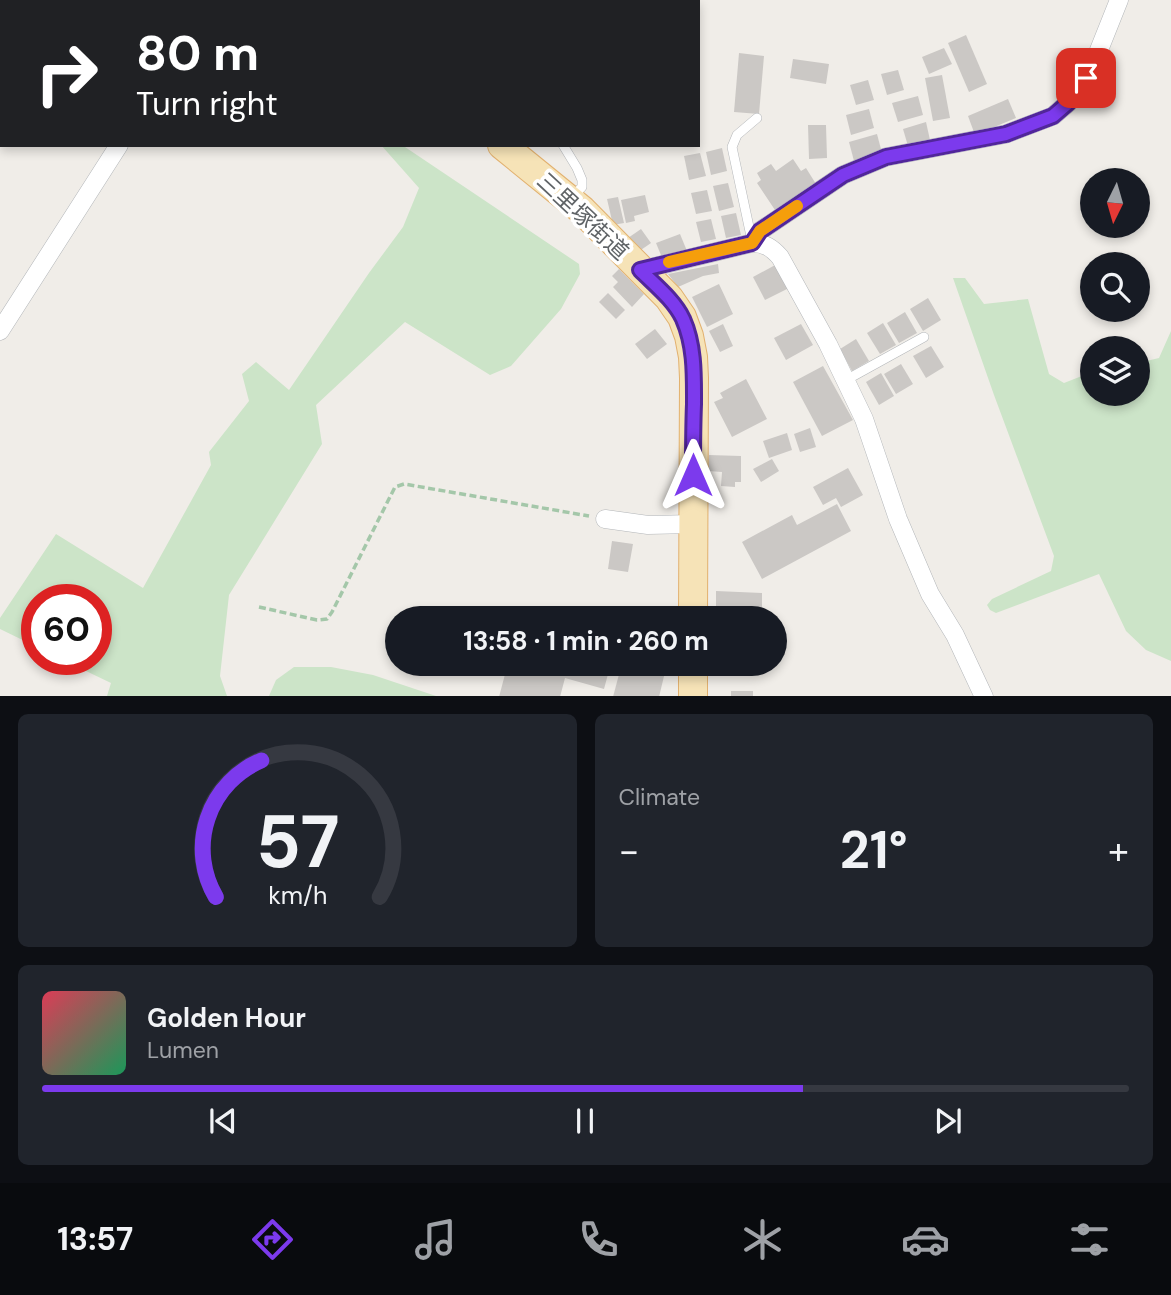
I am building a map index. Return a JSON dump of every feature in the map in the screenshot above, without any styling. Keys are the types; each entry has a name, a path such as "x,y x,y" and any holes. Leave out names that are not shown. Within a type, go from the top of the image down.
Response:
{"main road":[{"name":"三里塚街道","path":"504,147 582,210 669,298 682,317 689,336 694,378 693,606"},
{"path":"693,676 693,696"}],"street":[{"path":"752,243 760,231 843,175 886,157 1006,134 1053,116 1079,91 1093,65 1119,0"},
{"path":"0,331 118,147"},
{"path":"640,270 752,243 768,246 780,257 846,380 864,419 898,520 930,594 955,635 984,696"},
{"path":"605,519 648,525 692,524"}],"lane":[{"path":"752,243 732,147 737,135 757,118"},
{"path":"564,147 582,180 582,187 578,191 582,210"},
{"path":"846,380 924,337"}],"path":[{"path":"259,607 327,620 395,487 404,484 605,519"}],"green space":[{"path":"383,147 405,147 579,264 580,274 561,309 511,366 490,375 405,322 316,405 322,444 229,595 220,676 227,696 107,696 111,683 94,675 112,675 112,584 23,584 56,534 143,588 211,465 209,452 249,401 242,374 256,362 289,390 403,227 419,188"},
{"path":"953,278 965,278 984,304 1028,299 1049,374 1064,383 1080,377 1080,406 1150,406 1150,360 1159,358 1171,331 1171,661 1146,650 1126,631 1099,574 996,613 990,610 987,605 992,599 1051,571 1054,556"},
{"path":"21,586 21,639 0,629 0,618"},
{"path":"294,667 331,667 373,675 436,696 269,696 276,680"}],"building":[{"path":"966,35 987,84 969,92 948,43"},
{"path":"944,48 952,64 929,74 922,57"},
{"path":"739,53 764,56 759,114 734,112"},
{"path":"793,59 829,64 826,84 790,78"},
{"path":"898,70 904,90 887,95 881,74"},
{"path":"942,75 950,118 933,121 925,78"},
{"path":"868,80 874,100 856,105 850,85"},
{"path":"918,96 923,115 898,122 892,103"},
{"path":"1008,99 1016,118 975,135 968,116"},
{"path":"869,109 874,128 851,135 846,115"},
{"path":"926,122 930,140 908,146 903,129"},
{"path":"808,125 826,125 827,158 809,159"},
{"path":"877,134 882,153 854,161 849,142"},
{"path":"722,148 727,171 711,175 706,152"},
{"path":"700,153 706,176 689,180 684,156"},
{"path":"793,159 801,171 806,168 816,184 775,210 757,183 761,180 757,173 771,164 776,171"},
{"path":"728,183 734,207 719,211 713,186"},
{"path":"707,190 712,211 696,214 691,193"},
{"path":"645,195 649,212 634,216 635,221 626,223 621,200"},
{"path":"618,197 624,223 613,225 607,199"},
{"path":"736,213 741,235 726,238 721,216"},
{"path":"711,219 716,239 701,242 696,222"},
{"path":"641,229 651,243 638,252 628,238"},
{"path":"680,234 687,251 663,260 656,243"},
{"path":"718,264 719,273 703,276 678,287 668,274"},
{"path":"777,264 789,288 765,300 753,277"},
{"path":"619,269 644,294 632,307 613,287 618,282 612,276"},
{"path":"719,284 733,314 707,327 692,297"},
{"path":"608,293 625,310 616,319 599,302"},
{"path":"928,298 941,320 923,331 910,309"},
{"path":"905,312 917,333 899,343 887,323"},
{"path":"883,323 896,345 880,354 867,333"},
{"path":"723,324 733,346 720,352 709,331"},
{"path":"801,324 813,345 786,360 774,338"},
{"path":"655,329 667,344 647,359 635,344"},
{"path":"856,339 869,361 852,371 840,349"},
{"path":"931,346 944,367 926,378 913,356"},
{"path":"901,364 913,384 896,394 884,374"},
{"path":"823,366 853,420 822,436 793,382"},
{"path":"881,373 894,396 879,405 866,382"},
{"path":"746,379 767,419 732,437 714,402 723,398 720,393"},
{"path":"810,428 816,447 800,452 794,434"},
{"path":"787,433 792,450 769,458 763,441"},
{"path":"709,455 741,456 741,482 735,482 735,487 721,486 722,472 708,471"},
{"path":"772,459 779,471 761,482 753,469"},
{"path":"848,468 863,495 841,507 836,498 823,505 813,487"},
{"path":"837,504 851,531 762,579 742,542 792,515 797,525"},
{"path":"612,541 633,544 628,572 608,569"},
{"path":"716,591 762,593 762,606 716,606"},
{"path":"505,676 608,676 604,689 565,678 560,696 499,696"},
{"path":"619,676 664,676 659,696 613,696"},
{"path":"731,691 753,691 753,696 731,696"}],"slow traffic":[{"path":"669,262 752,243 760,231 797,206"}],"route":[{"path":"693,475 694,378 689,336 682,317 669,298 640,270 752,243 760,231 843,175 886,157 1006,134 1053,116 1079,91 1086,78"}]}
